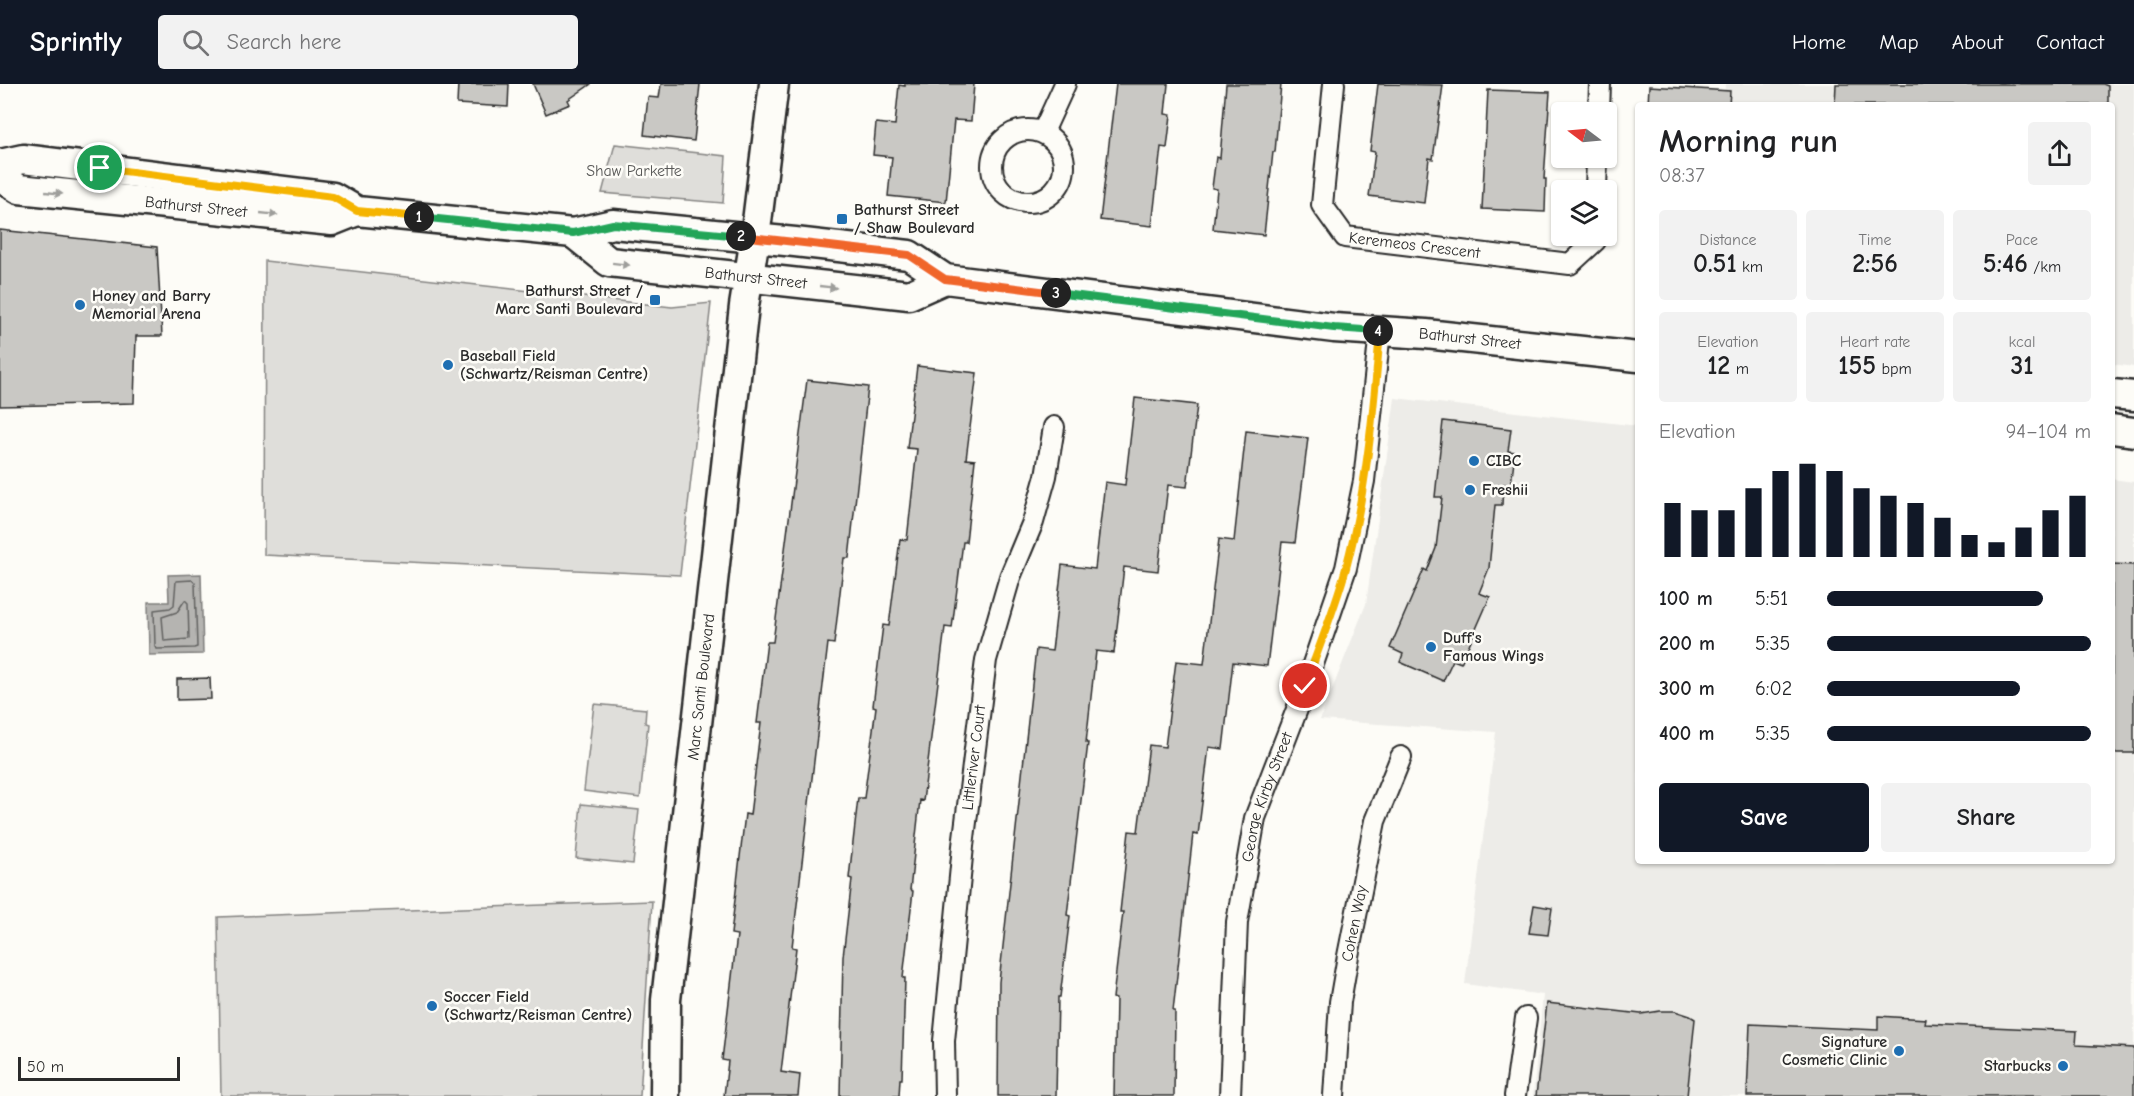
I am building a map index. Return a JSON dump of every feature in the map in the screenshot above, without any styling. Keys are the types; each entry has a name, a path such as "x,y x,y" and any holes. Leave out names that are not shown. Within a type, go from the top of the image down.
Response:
{"main road":[{"name":"Marc Santi Boulevard","path":"665,1096 667,989 749,279 774,84"},
{"name":"Bathurst Street","path":"0,164 23,159 333,197 357,211 573,233 613,224 909,255 945,279 1334,328 1635,357"},
{"name":"Bathurst Street","path":"0,176 19,189 321,220 332,221 357,211"},
{"name":"Bathurst Street","path":"573,233 609,262 909,295 945,279"},
{"path":"2115,394 2134,396"},
{"path":"2115,429 2134,432"}],"street":[{"path":"1043,132 1065,84"},
{"name":"Keremeos Crescent","path":"1334,84 1322,205 1346,237 1570,264 1590,246"},
{"path":"1599,102 1600,84"},
{"name":"George Kirby Street","path":"1230,1096 1237,922 1256,819 1301,699 1346,568 1364,481 1380,331"},
{"name":"Littleriver Court","path":"945,1096 944,1041 963,846 986,660 1010,577 1037,510 1046,476 1054,427"},
{"name":"Cohen Way","path":"1334,1096 1340,1002 1348,956 1375,821 1401,757"},
{"path":"1515,1096 1526,1017"}],"shaded area":[{"path":"1725,84 2134,84 2134,367 2115,364 2115,102 1724,102"},
{"path":"1395,398 1635,426 1635,864 2115,864 2115,479 2134,482 2134,1096 1533,1096 1543,995 1465,984 1496,732 1320,720 1366,604"}],"green space":[{"name":"Shaw Parkette","path":"615,144 726,156 723,203 602,193"},
{"name":"Baseball Field (Schwartz/Reisman Centre)","path":"265,261 672,307 711,303 680,575 264,555"},
{"path":"594,704 646,709 645,723 648,724 640,798 584,791"},
{"path":"581,804 639,810 633,864 576,858"},
{"name":"Soccer Field (Schwartz/Reisman Centre)","path":"652,901 640,1096 221,1096 218,917"}],"water":[{"path":"201,574 203,654 149,655 148,602 169,602 168,575"}],"building":[{"path":"458,84 509,84 508,107 457,104"},
{"path":"533,84 591,84 568,100 570,104 546,114"},
{"path":"661,84 700,84 694,141 644,135 648,97 659,98"},
{"path":"905,84 974,84 971,121 954,120 946,202 888,196 892,157 873,155 876,123 895,125 899,85 905,86"},
{"path":"1116,84 1168,84 1165,114 1171,115 1167,148 1161,147 1152,226 1100,220"},
{"path":"1226,84 1281,84 1264,235 1213,229 1217,189 1212,188 1216,157 1220,158"},
{"path":"1378,84 1443,85 1433,159 1429,158 1424,203 1369,196 1375,152 1370,151"},
{"path":"1836,84 2103,84 2108,86 2108,102 1835,102"},
{"path":"1649,86 1730,91 1729,102 1648,102"},
{"path":"1488,90 1550,92 1544,179 1546,179 1545,212 1482,209"},
{"name":"Honey and Barry Memorial Arena","path":"0,230 157,247 162,336 136,336 134,403 0,406"},
{"path":"917,366 977,373 966,459 975,460 966,542 963,542 952,628 945,627 923,801 920,800 903,978 905,978 902,1079 900,1079 899,1096 840,1096 843,957 852,879 849,878 858,798 864,798 876,707 873,706 883,625 889,626 900,539 907,540 917,449 907,448"},
{"path":"807,380 868,387 849,558 844,558 834,644 828,643 792,947 796,948 781,1072 800,1075 798,1096 724,1096 728,1061 722,1060 737,935 731,934 745,814 750,815 761,723 757,723 767,642 773,642"},
{"path":"1135,398 1197,405 1187,487 1168,485 1158,571 1124,567 1114,653 1096,651 1086,743 1088,743 1067,915 1070,916 1060,997 1058,997 1056,1096 998,1096 999,982 1036,649 1052,651 1062,565 1095,569 1105,482 1125,485"},
{"path":"1443,421 1511,429 1508,451 1515,452 1511,485 1503,484 1502,505 1495,505 1489,568 1479,593 1490,597 1461,663 1453,660 1443,681 1400,662 1403,654 1390,648 1424,569 1427,571 1436,548 1442,497 1435,497"},
{"path":"1246,431 1308,438 1295,543 1282,542 1267,666 1233,662 1223,749 1209,747 1198,835 1193,834 1173,1011 1175,1011 1174,1096 1114,1096 1116,999 1113,998 1129,831 1138,832 1149,745 1165,747 1176,661 1204,664 1219,539 1234,541"},
{"path":"2115,564 2134,565 2134,753 2115,753"},
{"path":"210,678 211,699 177,700 177,679"},
{"path":"1534,905 1552,908 1548,935 1529,933"},
{"path":"1547,1003 1641,1014 1675,1011 1695,1019 1687,1096 1536,1096"},
{"path":"1878,1016 1926,1019 1925,1024 2077,1031 2076,1045 2134,1048 2134,1096 1747,1096 1750,1024 1878,1030"}],"place":[{"name":"Bathurst Street / Shaw Boulevard","path":"842,219"},
{"name":"Bathurst Street / Marc Santi Boulevard","path":"655,300"},
{"name":"Honey and Barry Memorial Arena","path":"80,305"},
{"name":"Baseball Field (Schwartz/Reisman Centre)","path":"448,365"},
{"name":"CIBC","path":"1474,461"},
{"name":"Freshii","path":"1470,490"},
{"name":"Duff's Famous Wings","path":"1431,647"},
{"name":"Soccer Field (Schwartz/Reisman Centre)","path":"432,1006"},
{"name":"Signature Cosmetic Clinic","path":"1899,1051"},
{"name":"Starbucks","path":"2063,1066"}],"route":[{"path":"100,168 333,197 357,211 573,233 613,224 909,255 945,279 1334,328 1380,331 1364,481 1346,568 1305,686"}]}
